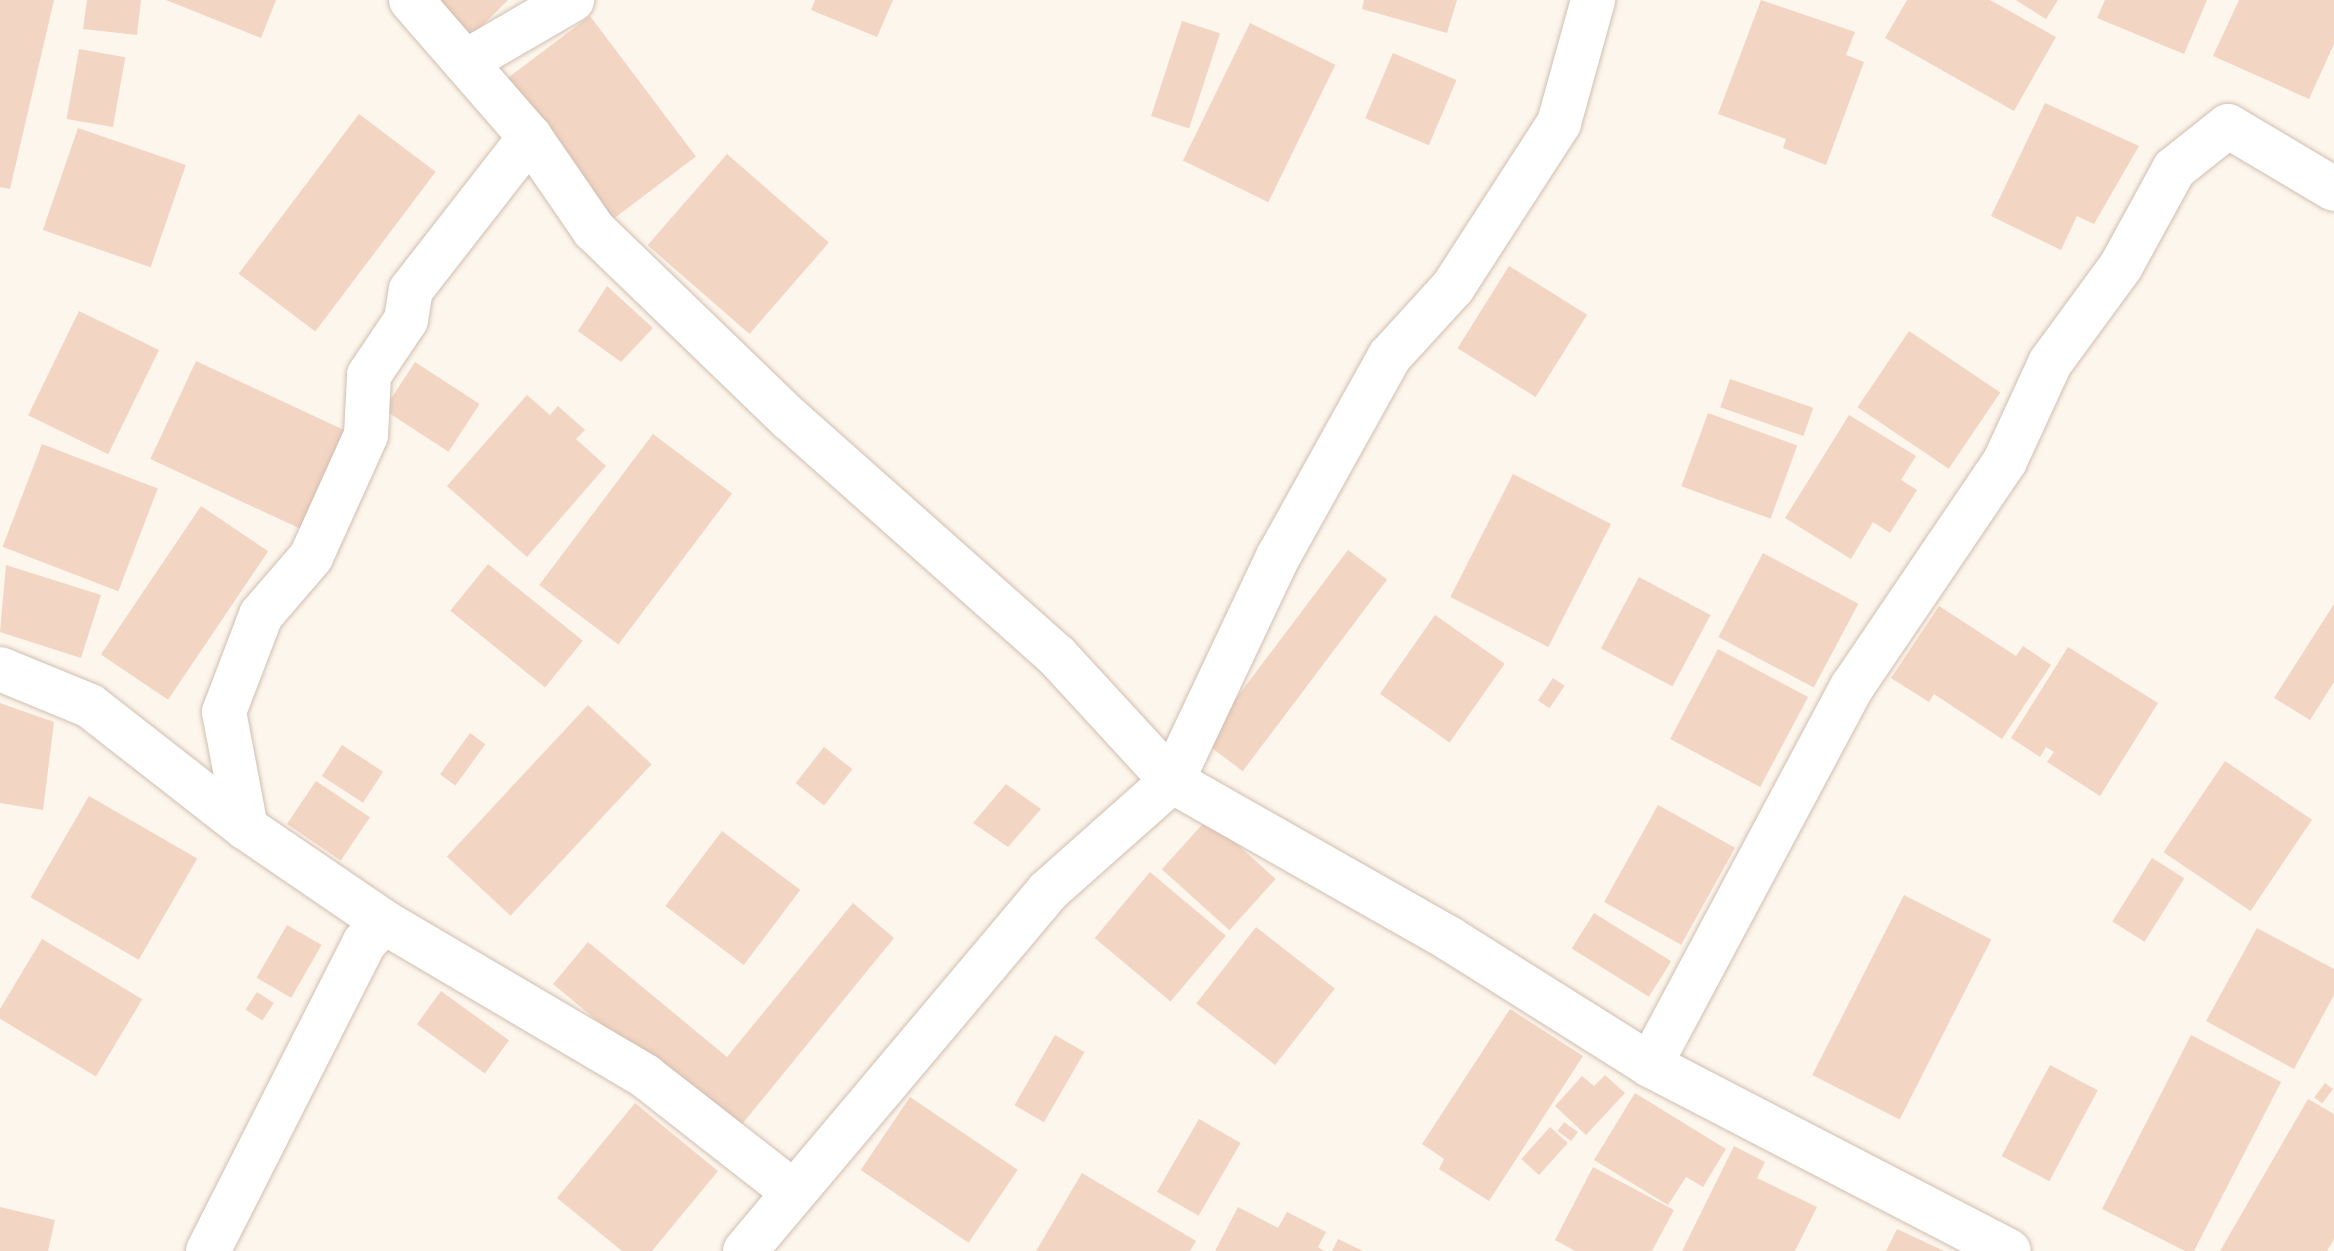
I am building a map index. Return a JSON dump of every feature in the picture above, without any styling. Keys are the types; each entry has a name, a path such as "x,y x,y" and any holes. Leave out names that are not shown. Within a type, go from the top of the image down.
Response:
{"street":[{"path":"411,0 530,137 594,230 790,419 1057,656 1172,781 1450,939 1650,1065 2009,1251"},
{"path":"465,62 572,0"},
{"path":"745,1251 792,1191 1048,891 1172,781 1278,557 1390,356 1453,287 1559,123 1593,0"},
{"path":"1650,1065 1852,687 2005,461 2050,363 2121,266 2174,169 2228,126 2334,189"},
{"path":"246,828 224,712 261,615 311,557 366,435 369,375 406,320 411,290 530,137"},
{"path":"0,669 90,706 246,828 384,922 645,1076 792,1191"},
{"path":"208,1251 364,943 384,922"}],"building":[{"path":"0,0 54,0 10,189 0,187"},
{"path":"87,0 141,0 137,35 83,29"},
{"path":"166,0 276,0 261,38"},
{"path":"429,0 508,0 468,40"},
{"path":"815,0 893,0 877,37 811,10"},
{"path":"1364,0 1457,0 1447,33 1362,9"},
{"path":"1761,0 1855,32 1846,55 1864,62 1826,165 1783,148 1786,139 1718,114"},
{"path":"1907,0 1990,0 2056,37 2014,111 1885,38"},
{"path":"2016,0 2058,0 2046,19"},
{"path":"2105,0 2207,0 2184,54 2097,18"},
{"path":"2239,0 2334,0 2334,44 2309,99 2213,56"},
{"path":"590,16 696,157 613,219 507,79"},
{"path":"1182,21 1220,33 1189,128 1151,116"},
{"path":"1250,23 1335,65 1268,202 1183,161"},
{"path":"79,49 125,57 113,127 67,119"},
{"path":"1393,53 1457,80 1429,145 1365,118"},
{"path":"2045,103 2139,146 2094,224 2077,216 2061,250 1991,216"},
{"path":"359,114 436,172 315,332 239,274"},
{"path":"78,128 186,165 151,267 43,230"},
{"path":"727,154 829,243 750,334 648,245"},
{"path":"1509,266 1587,315 1536,397 1458,348"},
{"path":"607,286 653,328 621,362 578,331"},
{"path":"79,311 159,350 108,454 28,415"},
{"path":"1909,331 2000,393 1949,469 1858,407"},
{"path":"196,361 358,437 313,535 150,459"},
{"path":"415,362 480,404 449,452 384,410"},
{"path":"1730,379 1813,408 1803,436 1720,407"},
{"path":"527,395 550,415 558,406 585,430 576,439 606,466 527,557 447,486"},
{"path":"1708,413 1797,445 1771,519 1681,486"},
{"path":"1849,415 1916,456 1901,480 1917,490 1890,533 1873,522 1851,559 1785,518"},
{"path":"653,434 732,494 618,645 539,585"},
{"path":"42,444 158,488 118,591 3,547"},
{"path":"1513,474 1611,524 1548,647 1450,597"},
{"path":"201,506 268,551 168,700 101,654"},
{"path":"1348,550 1387,579 1243,771 1204,742"},
{"path":"1763,553 1858,604 1814,688 1718,637"},
{"path":"488,564 583,641 545,687 450,611"},
{"path":"6,565 101,595 81,658 0,632"},
{"path":"1639,577 1711,615 1672,687 1601,649"},
{"path":"2334,604 2334,682 2310,720 2274,698"},
{"path":"1939,606 2016,656 2023,646 2051,665 2002,739 1934,694 1929,702 1891,678"},
{"path":"1435,615 1505,664 1450,742 1380,694"},
{"path":"2068,647 2158,703 2100,796 2047,762 2054,752 2046,747 2040,757 2011,738"},
{"path":"1718,649 1808,697 1760,787 1670,739"},
{"path":"1553,678 1565,686 1550,708 1538,700"},
{"path":"0,703 54,722 43,810 0,803"},
{"path":"588,705 652,764 510,916 447,856"},
{"path":"470,733 485,744 455,785 440,774"},
{"path":"342,745 383,772 363,803 322,776"},
{"path":"824,747 852,769 824,805 796,783"},
{"path":"2225,761 2312,820 2251,911 2163,852"},
{"path":"316,781 370,817 341,860 287,824"},
{"path":"1006,784 1041,809 1008,847 973,823"},
{"path":"89,796 197,858 139,960 30,897"},
{"path":"1658,805 1735,848 1681,945 1604,902"},
{"path":"1208,818 1276,879 1229,930 1162,869"},
{"path":"722,831 800,890 744,965 665,906"},
{"path":"2152,858 2184,878 2144,942 2112,922"},
{"path":"1150,872 1226,936 1171,1002 1095,938"},
{"path":"1904,895 1991,939 1900,1119 1812,1075"},
{"path":"853,903 894,938 734,1134 553,984 588,942 727,1057"},
{"path":"1594,913 1671,961 1649,997 1572,949"},
{"path":"287,925 322,945 291,998 256,978"},
{"path":"1256,927 1335,989 1275,1065 1196,1003"},
{"path":"2257,928 2334,969 2334,995 2294,1069 2206,1021"},
{"path":"42,939 142,999 96,1076 0,1019 0,1009"},
{"path":"441,991 509,1040 485,1074 417,1024"},
{"path":"257,992 274,1003 262,1021 246,1010"},
{"path":"1510,1009 1583,1056 1489,1201 1439,1169 1444,1159 1422,1144"},
{"path":"1055,1035 1084,1052 1044,1122 1014,1105"},
{"path":"2191,1035 2281,1082 2194,1251 2185,1251 2102,1209"},
{"path":"2050,1065 2098,1090 2049,1181 2002,1156"},
{"path":"1605,1075 1625,1093 1586,1135 1555,1106 1582,1076 1594,1086"},
{"path":"2325,1083 2333,1089 2322,1103 2314,1097"},
{"path":"1635,1093 1726,1149 1703,1187 1686,1177 1668,1205 1594,1160"},
{"path":"910,1097 1018,1170 969,1243 861,1170"},
{"path":"2308,1099 2334,1114 2334,1239 2327,1251 2220,1251"},
{"path":"635,1103 718,1171 652,1251 622,1251 557,1198"},
{"path":"1199,1119 1241,1143 1199,1216 1157,1192"},
{"path":"1564,1122 1578,1132 1571,1141 1558,1131"},
{"path":"1550,1127 1568,1143 1539,1175 1521,1159"},
{"path":"1734,1146 1765,1162 1757,1178 1817,1207 1795,1251 1682,1251"},
{"path":"1593,1167 1674,1210 1652,1251 1575,1251 1555,1240"},
{"path":"1082,1173 1196,1241 1190,1251 1036,1251"},
{"path":"0,1207 55,1220 48,1251 0,1251"},
{"path":"1238,1207 1278,1228 1287,1212 1326,1232 1318,1247 1324,1251 1215,1251"},
{"path":"1897,1229 1944,1251 1886,1251"},
{"path":"1338,1239 1363,1251 1332,1251"}]}
